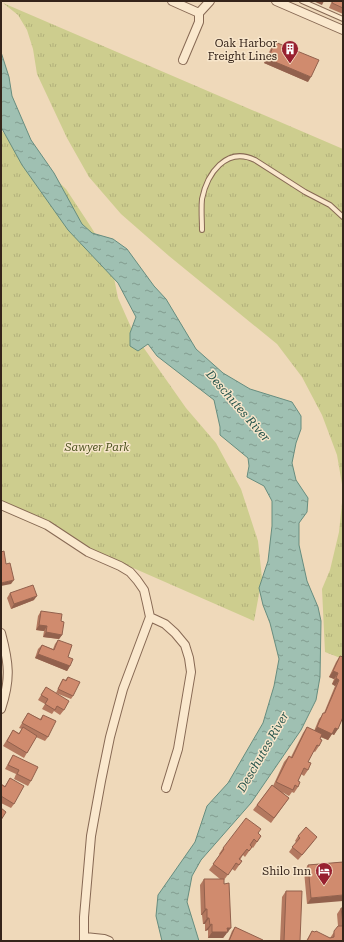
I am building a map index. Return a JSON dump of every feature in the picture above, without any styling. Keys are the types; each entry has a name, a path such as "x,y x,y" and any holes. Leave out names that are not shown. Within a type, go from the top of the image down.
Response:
{"street":[{"path":"172,1 199,13"},
{"path":"183,60 199,22 199,13 210,1"},
{"path":"276,1 343,30"},
{"path":"1,505 47,525 88,552 120,566 130,572 144,590 150,617 123,689 110,737 91,836 84,917 84,939 104,939 109,941"},
{"path":"150,617 165,624 175,633 185,645 190,658 190,672 178,749 166,788"},
{"path":"1,633 7,654 9,670 7,689 1,709"}],"lane":[{"path":"302,1 343,18"},
{"path":"202,230 202,200 208,180 214,170 224,161 231,157 239,156 248,156 255,160 305,192 330,205 343,217"}],"green space":[{"path":"3,3 343,149 343,490 337,455 322,415 302,377 277,344 169,256 121,214 89,177 67,138 37,74 33,49 27,30 18,15"},
{"name":"Sawyer Park","path":"1,127 2,131 16,149 40,164 66,189 110,258 118,298 134,334 186,408 216,443 241,489 258,541 262,578 254,621 1,510"},
{"path":"343,493 343,659 325,652 322,589 330,570 339,532"}],"water":[{"name":"Deschutes River","path":"1,52 9,77 12,96 31,140 54,173 82,224 92,233 113,239 127,249 154,286 166,299 196,349 223,373 250,389 292,402 301,416 301,429 296,443 292,463 296,480 308,498 307,512 299,523 299,545 307,581 318,607 321,621 320,677 316,700 301,730 251,803 201,860 192,876 187,902 199,941 162,941 156,916 158,895 195,842 207,806 228,783 263,723 274,686 279,659 259,588 268,561 272,526 272,501 264,486 247,477 249,466 248,458 220,435 220,427 214,400 157,356 148,344 138,351 130,346 130,333 136,317 118,283 68,230 22,165 1,127"}],"building":[{"path":"333,1 343,1 343,8 332,3"},
{"name":"Oak Harbor Freight Lines","path":"275,42 319,60 311,77 268,59"},
{"path":"4,551 6,564 10,563 14,580 1,583 1,552"},
{"path":"33,585 37,596 14,604 10,593"},
{"path":"41,611 62,614 61,621 64,622 62,635 46,632 47,626 39,625"},
{"path":"58,640 72,645 68,657 73,659 70,666 38,654 42,645 54,650"},
{"path":"340,656 343,657 343,717 338,729 335,728 332,734 317,727 323,713 325,713 339,680 336,678 338,673 333,671"},
{"path":"68,677 80,682 73,696 58,689 63,679 66,681"},
{"path":"46,687 69,701 64,710 57,706 55,710 45,704 48,699 41,695"},
{"path":"28,713 41,720 43,715 56,721 48,737 22,723"},
{"path":"23,727 37,736 27,753 7,741 13,730 19,734"},
{"path":"307,727 322,734 320,739 322,740 319,746 317,745 308,762 311,763 308,770 304,768 298,781 300,782 298,787 295,785 293,790 276,782 289,756 292,758"},
{"path":"13,755 38,767 31,781 17,774 19,770 8,765"},
{"path":"10,778 24,786 14,804 1,796 1,784 5,787"},
{"path":"272,785 289,798 274,818 257,805"},
{"path":"1,808 6,812 1,820"},
{"name":"Shilo Inn","path":"246,818 261,829 258,833 261,836 257,842 254,839 250,845 252,847 249,851 247,849 239,859 242,861 239,865 236,863 228,875 213,864 224,849 223,848"},
{"path":"306,827 317,837 302,855 292,847 300,838 298,836"},
{"name":"Shilo Inn","path":"343,862 343,895 311,898 308,865"},
{"path":"204,879 224,879 224,884 229,883 231,928 227,928 228,932 212,932 212,924 210,925 209,918 207,918 207,909 205,909"},
{"name":"Shilo Inn","path":"286,891 302,891 300,941 284,941"},
{"path":"341,908 343,908 343,923"},
{"path":"338,926 343,926 343,941 307,941 312,931 316,931 330,938 334,937 334,931"},
{"path":"235,927 263,940 263,941 229,941"}],"place":[{"name":"Oak Harbor Freight Lines","path":"290,64"},
{"name":"Shilo Inn","path":"324,886"}]}
